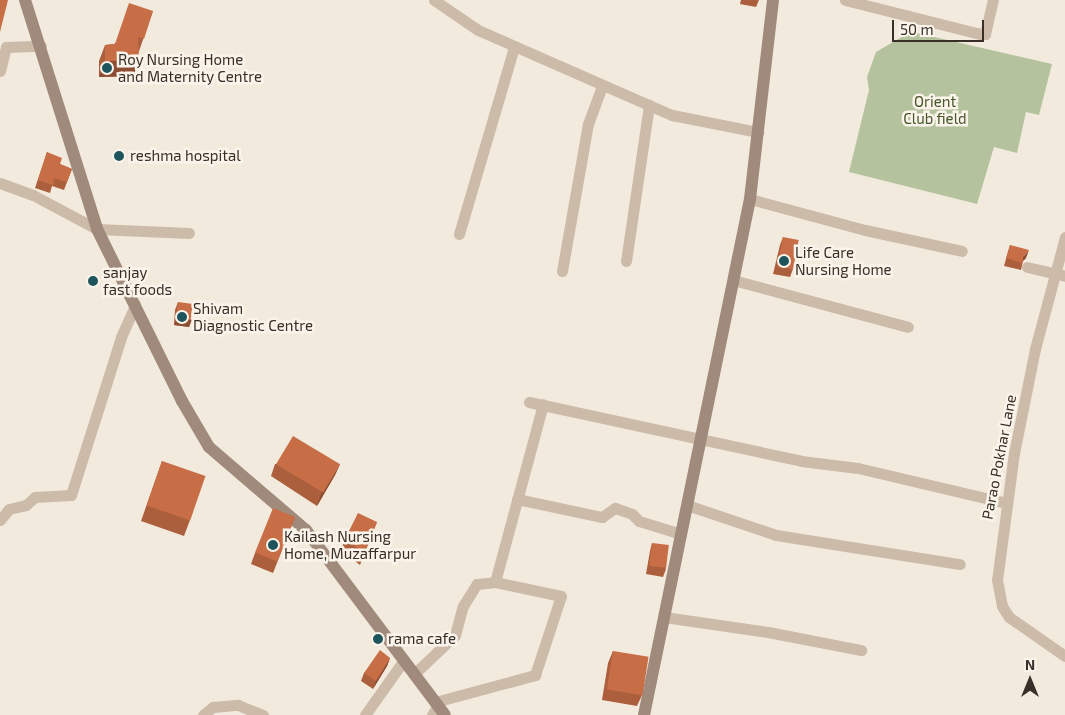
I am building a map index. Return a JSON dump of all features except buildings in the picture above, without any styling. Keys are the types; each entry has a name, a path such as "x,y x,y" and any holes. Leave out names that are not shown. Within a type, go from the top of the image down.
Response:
{"main road":[{"path":"25,0 97,229 182,401 209,447 306,530 404,660 438,709"},
{"path":"644,715 750,200 773,0"}],"street":[{"path":"434,0 478,30 602,86 672,114 758,132"},
{"path":"845,0 980,34 985,34 992,0"},
{"path":"0,71 6,47 41,46"},
{"path":"459,234 514,47"},
{"path":"562,271 586,134 602,86"},
{"path":"626,261 649,105"},
{"path":"0,183 33,195 97,229 188,233"},
{"path":"750,200 865,230 962,251"},
{"name":"Parao Pokhar Lane","path":"1065,237 1060,274 1035,348 1006,503 997,563 1002,606 1016,623 1065,656"},
{"path":"1027,267 1060,274"},
{"path":"733,280 908,327"},
{"path":"0,520 9,509 26,505 35,497 71,494 121,337 135,305"},
{"path":"529,402 801,461 858,468 1006,503"},
{"path":"495,582 543,404"},
{"path":"517,499 602,517 616,508 632,514 639,521 681,534"},
{"path":"687,504 776,535 960,564"},
{"path":"414,674 455,635 463,606 477,584 495,582 560,596 535,675 438,709"},
{"path":"664,617 768,632 861,650"},
{"path":"364,715 404,660"},
{"path":"203,715 213,707 238,705 263,715"}],"green space":[{"name":"Orient Club field","path":"917,33 1052,64 1039,115 1026,112 1017,153 994,147 977,204 849,172 869,90 867,77 876,52 905,35"}],"place":[{"name":"Roy Nursing Home and Maternity Centre","path":"107,68"},
{"name":"reshma hospital","path":"119,156"},
{"name":"Life Care Nursing Home","path":"784,261"},
{"name":"sanjay fast foods","path":"93,281"},
{"name":"Shivam Diagnostic Centre","path":"182,317"},
{"name":"Kailash Nursing Home, Muzaffarpur","path":"273,545"},
{"name":"rama cafe","path":"378,639"}]}
